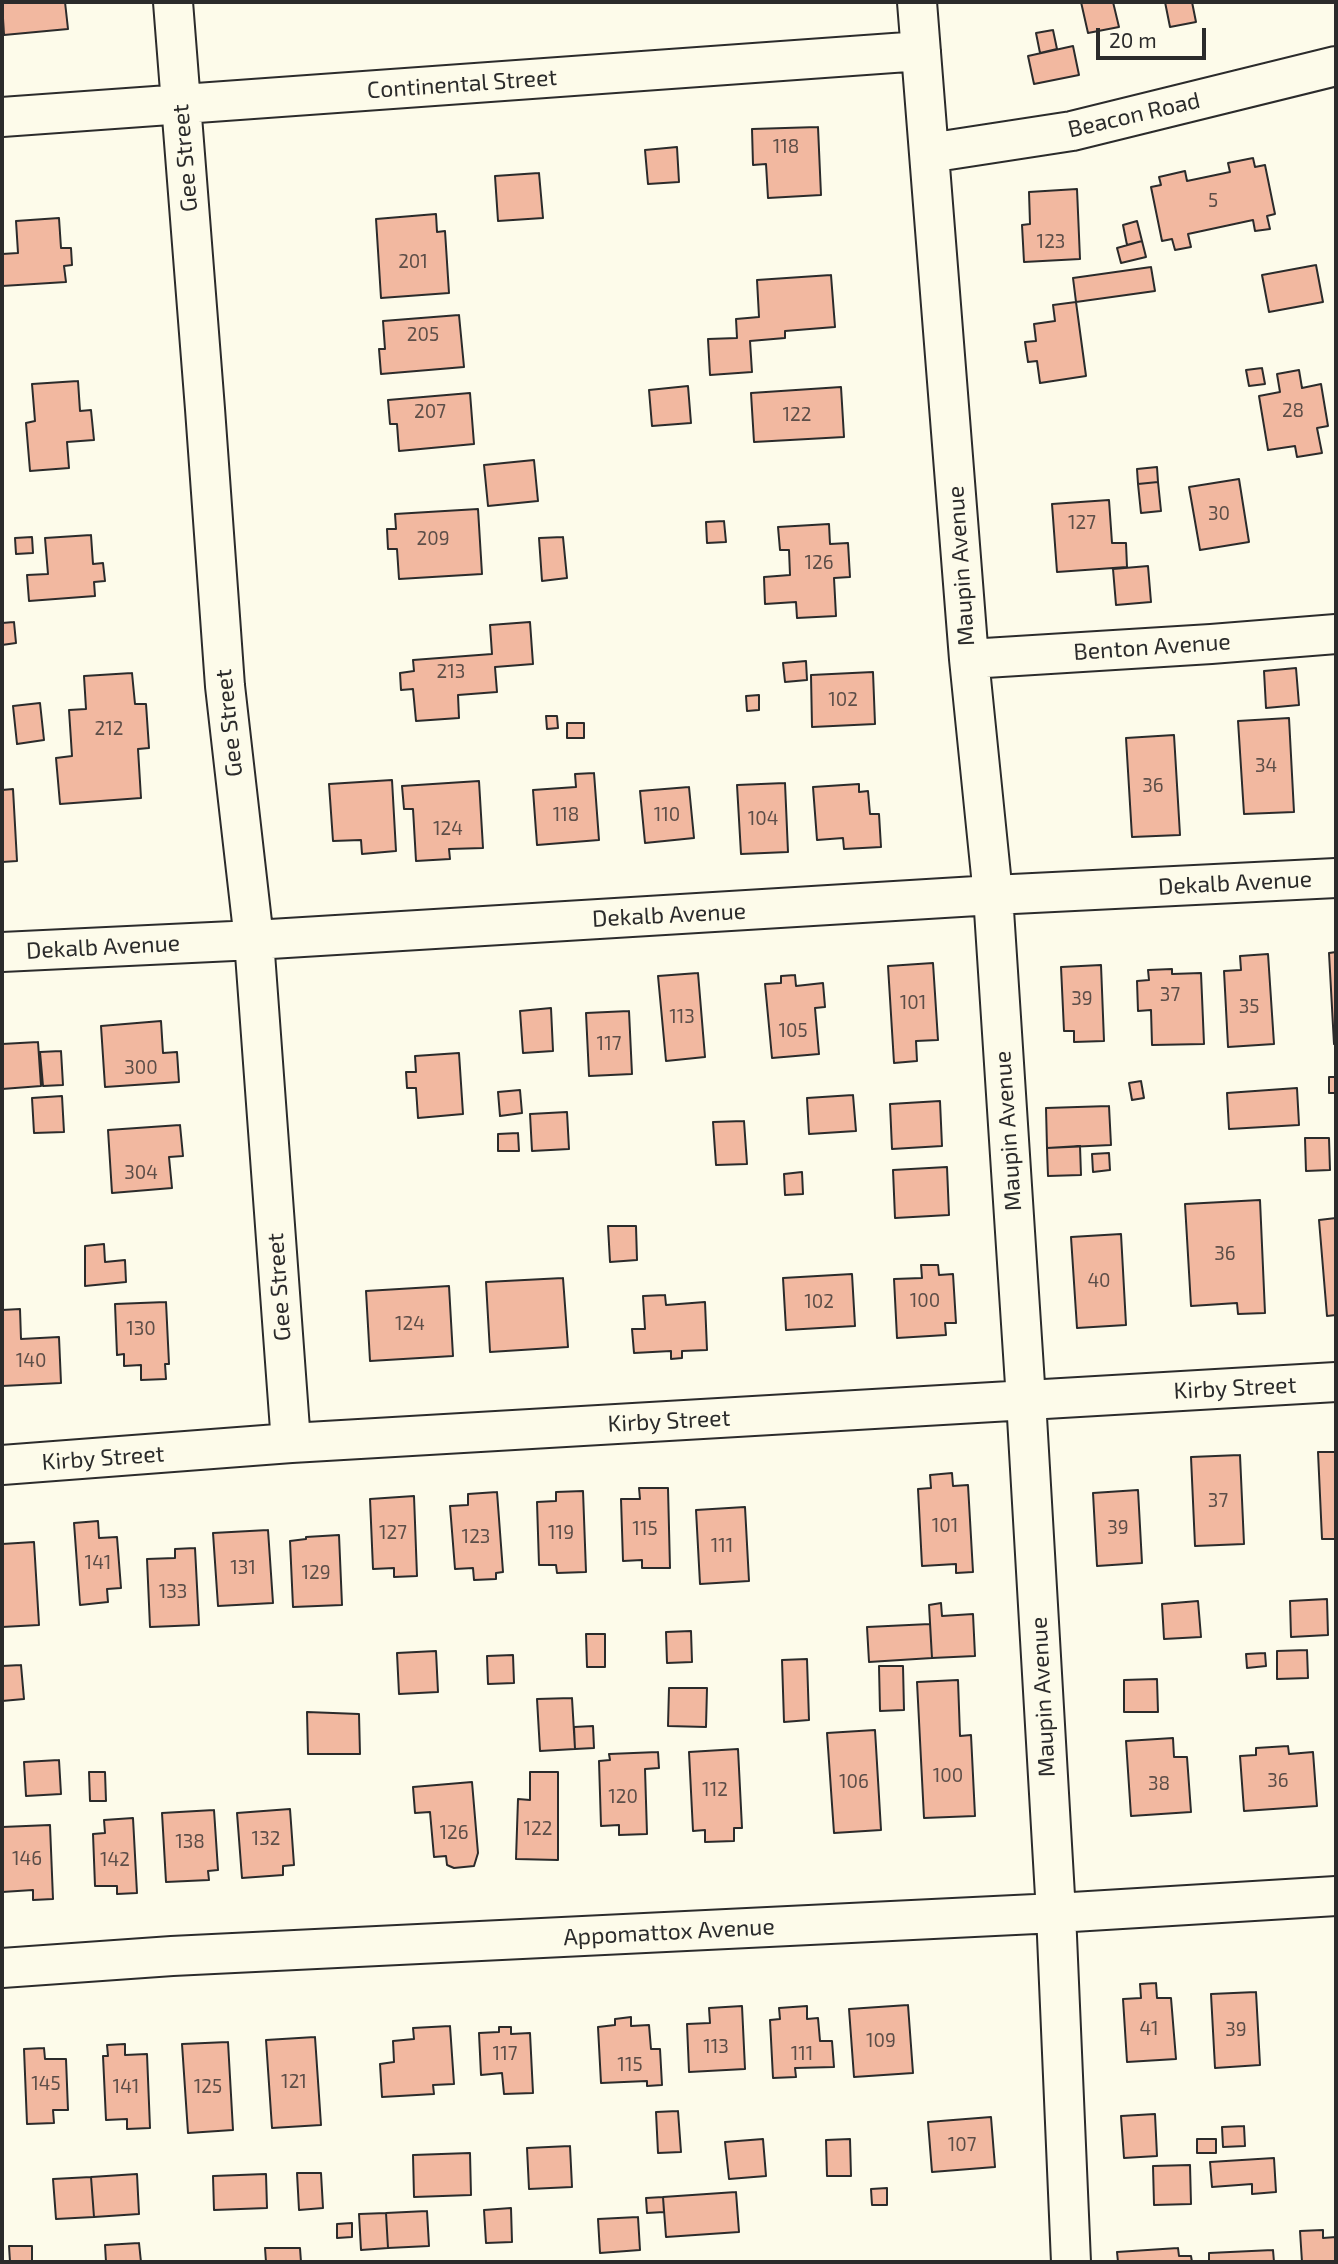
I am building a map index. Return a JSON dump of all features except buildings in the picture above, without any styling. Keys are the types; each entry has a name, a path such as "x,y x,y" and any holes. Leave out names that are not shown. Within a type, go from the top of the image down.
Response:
{"street":[{"name":"Gee Street","path":"173,2 225,686 254,940 291,1443"},
{"name":"Maupin Avenue","path":"917,2 968,659 993,895 1056,1913 1071,2262"},
{"name":"Continental Street","path":"2,117 921,51"},
{"name":"Beacon Road","path":"929,153 1072,131 1336,66"},
{"name":"Benton Avenue","path":"968,659 1336,634"},
{"name":"Dekalb Avenue","path":"2,952 1336,878"},
{"name":"Kirby Street","path":"2,1465 291,1443 1336,1382"},
{"name":"Appomattox Avenue","path":"2,1968 172,1956 1056,1913 1336,1896"}]}
